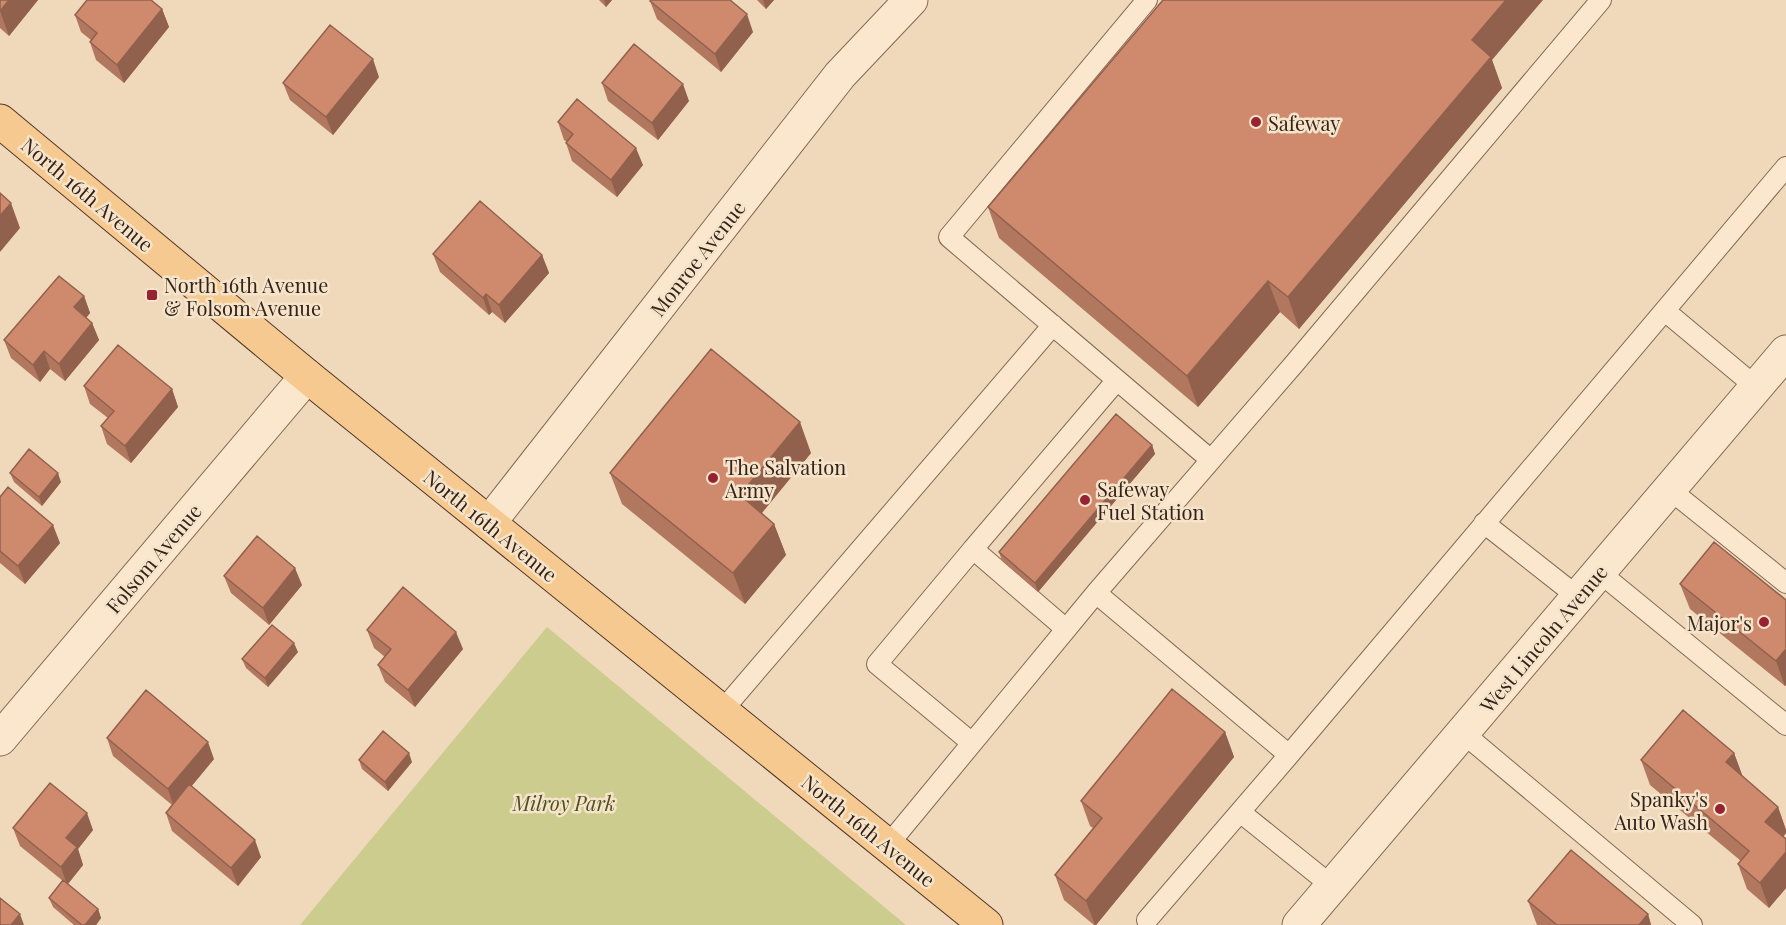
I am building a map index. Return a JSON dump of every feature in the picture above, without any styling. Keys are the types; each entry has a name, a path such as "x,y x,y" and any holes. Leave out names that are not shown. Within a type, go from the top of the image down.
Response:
{"main road":[{"name":"North 16th Avenue","path":"0,121 307,376 986,925"}],"street":[{"name":"Monroe Avenue","path":"489,523 840,75 911,0"},
{"name":"West Lincoln Avenue","path":"1299,925 1786,351"},
{"name":"Folsom Avenue","path":"0,740 307,376"}],"lane":[{"path":"1147,0 949,237 1211,460"},
{"path":"888,845 1096,593 1413,224 1601,0"},
{"path":"1147,920 1786,167"},
{"path":"1665,311 1755,387"},
{"path":"721,712 1053,325"},
{"path":"972,743 877,664 1117,380"},
{"path":"1669,489 1786,583"},
{"path":"1484,523 1578,597"},
{"path":"973,549 1066,629"},
{"path":"1599,572 1786,725"},
{"path":"1096,593 1289,755"},
{"path":"1463,733 1692,925"},
{"path":"1240,812 1332,886"}],"green space":[{"name":"Milroy Park","path":"547,627 906,925 300,925"}],"building":[{"path":"0,0 9,0 0,11"},
{"path":"87,0 151,0 162,9 117,65 90,42 97,33 75,15"},
{"path":"651,0 730,0 747,14 715,54"},
{"path":"1163,0 1506,0 1472,40 1491,57 1288,297 1268,281 1187,376 988,207"},
{"path":"330,25 373,59 326,117 283,83"},
{"path":"634,44 683,84 652,123 602,83"},
{"path":"577,99 636,148 611,180 566,143 573,134 558,122"},
{"path":"0,193 11,203 0,216"},
{"path":"480,201 542,255 499,305 486,294 483,298 433,254"},
{"path":"59,276 84,296 74,307 92,323 59,364 44,351 33,365 4,340"},
{"path":"118,345 172,389 125,446 101,426 114,411 84,386"},
{"path":"711,349 800,422 740,495 774,524 733,573 610,473"},
{"path":"1116,414 1152,445 1035,583 999,552"},
{"path":"29,449 58,473 39,497 10,473"},
{"path":"8,487 53,525 18,566 0,551 0,497"},
{"path":"257,536 295,568 263,608 224,576"},
{"path":"1714,542 1786,600 1786,649 1776,661 1680,584"},
{"path":"403,587 456,632 408,690 378,665 391,649 367,630"},
{"path":"272,625 294,643 265,678 242,659"},
{"path":"1172,689 1225,732 1086,901 1055,875 1102,818 1081,801"},
{"path":"146,690 208,742 168,789 107,738"},
{"name":"Spanky's Auto Wash","path":"1683,710 1734,753 1726,762 1778,807 1765,822 1786,839 1786,852 1760,883 1738,864 1749,851 1641,760"},
{"path":"383,731 409,753 385,782 359,760"},
{"path":"50,783 87,813 66,838 77,847 61,867 13,828"},
{"path":"189,784 255,840 231,868 166,813"},
{"path":"1571,850 1648,914 1639,925 1557,925 1528,901"},
{"path":"63,880 98,909 85,925 82,925 49,898"},
{"path":"0,898 20,914 11,925 0,925"}],"place":[{"name":"Safeway","path":"1256,122"},
{"name":"North 16th Avenue & Folsom Avenue","path":"152,295"},
{"name":"The Salvation Army","path":"713,478"},
{"name":"Safeway Fuel Station","path":"1085,500"},
{"name":"Major's","path":"1764,622"},
{"name":"Spanky's Auto Wash","path":"1720,809"}]}
